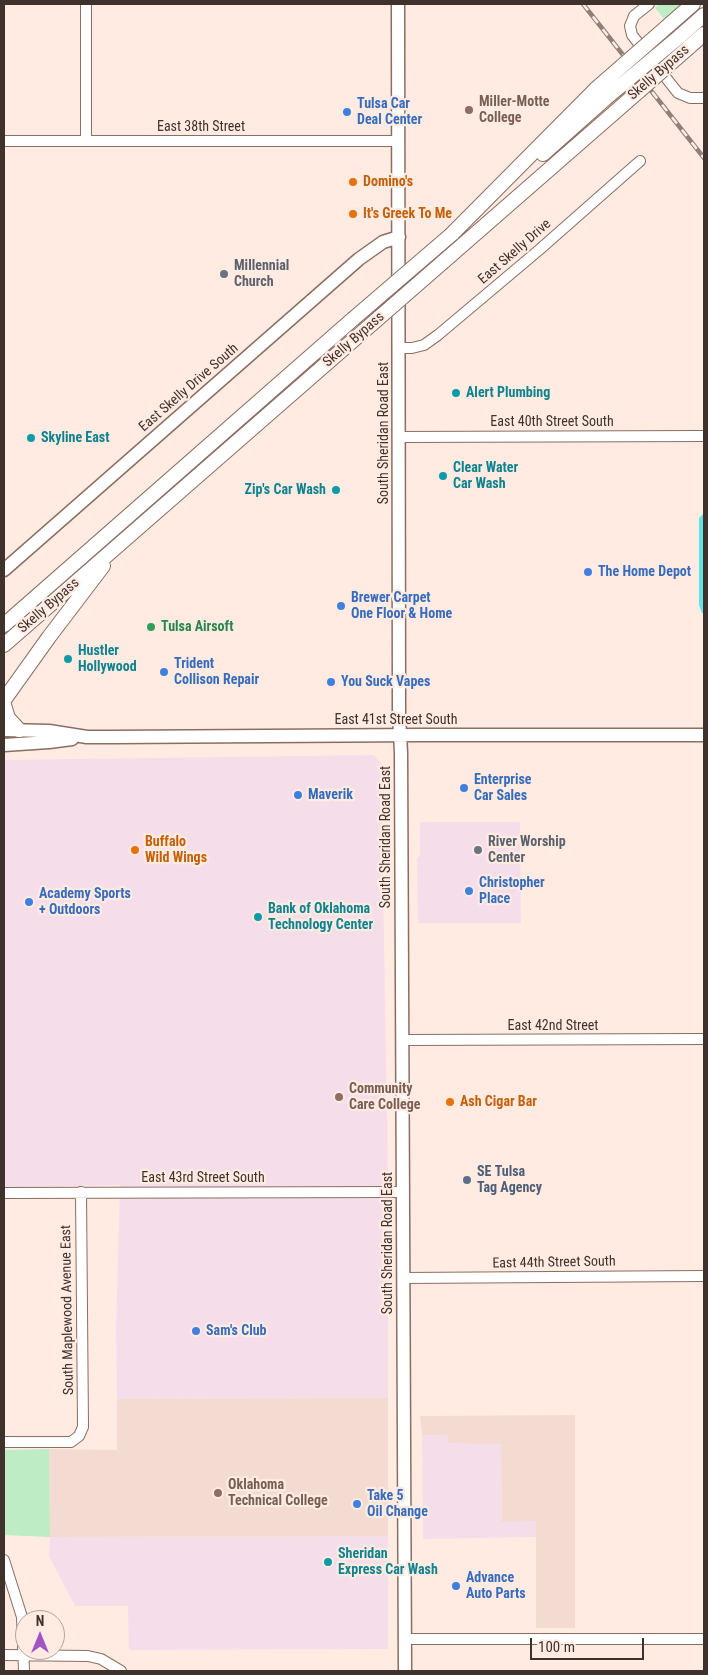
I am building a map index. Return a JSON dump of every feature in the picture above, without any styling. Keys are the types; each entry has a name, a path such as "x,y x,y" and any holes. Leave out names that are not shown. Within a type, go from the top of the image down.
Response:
{"highway":[{"path":"452,234 597,88 693,4"},
{"name":"Skelly Bypass","path":"4,625 606,98 704,15"},
{"name":"Skelly Bypass","path":"4,645 704,34"},
{"path":"688,48 704,39"},
{"path":"4,700 48,637 71,610 119,544"},
{"path":"4,705 8,718 19,730"}],"main road":[{"name":"South Sheridan Road East","path":"398,4 402,1192 406,1671"},
{"name":"East Skelly Drive South","path":"4,570 359,259 375,246 399,237"},
{"name":"East 41st Street South","path":"4,730 49,731 87,737"},
{"name":"East 41st Street South","path":"4,745 87,737 704,735"}],"street":[{"path":"86,4 86,140"},
{"path":"649,4 634,16 630,26 632,35 678,93 690,98 704,98"},
{"name":"East 38th Street","path":"4,141 398,141"},
{"name":"East Skelly Drive","path":"399,348 412,348 424,345 438,335 539,250 640,161"},
{"name":"East 40th Street South","path":"399,437 704,436"},
{"name":"East 42nd Street","path":"402,1040 704,1039"},
{"name":"South Maplewood Avenue East","path":"4,1442 71,1442 79,1436 83,1427 81,1192"},
{"name":"East 43rd Street South","path":"4,1193 402,1192"},
{"name":"East 44th Street South","path":"403,1278 704,1276"},
{"path":"4,1560 20,1610"},
{"path":"405,1639 704,1639"},
{"path":"65,1656 88,1656 101,1659 121,1671"}],"shaded area":[{"path":"373,755 381,763 388,1179 388,1398 117,1399 116,1329 120,1185 4,1188 4,760"},
{"name":"Christopher Place","path":"420,822 520,822 521,923 418,923 417,859 420,855"},
{"name":"Oklahoma Technical College","path":"388,1398 388,1536 50,1537 49,1449 117,1450 117,1399"},
{"path":"575,1415 575,1628 536,1628 536,1521 502,1522 501,1444 448,1443 447,1435 422,1435 420,1416"},
{"path":"422,1435 447,1435 448,1443 501,1443 502,1521 536,1521 536,1537 423,1539"},
{"path":"388,1536 388,1649 129,1650 128,1606 75,1606 49,1556 50,1537"}],"green space":[{"path":"659,4 684,4 665,20 655,8"},
{"path":"49,1449 50,1537 4,1535 4,1450"}],"water":[{"path":"704,513 704,613 702,613 699,605 699,518"}],"railway":[{"path":"583,4 704,158"}],"place":[{"name":"Miller-Motte College","path":"469,110"},
{"name":"Tulsa Car Deal Center","path":"347,112"},
{"name":"Domino's","path":"353,182"},
{"name":"It's Greek To Me","path":"353,214"},
{"name":"Millennial Church","path":"224,274"},
{"name":"Alert Plumbing","path":"456,393"},
{"name":"Skyline East","path":"31,438"},
{"name":"Clear Water Car Wash","path":"443,476"},
{"name":"Zip's Car Wash","path":"336,490"},
{"name":"The Home Depot","path":"588,572"},
{"name":"Brewer Carpet One Floor & Home","path":"341,606"},
{"name":"Tulsa Airsoft","path":"151,627"},
{"name":"Hustler Hollywood","path":"68,659"},
{"name":"Trident Collison Repair","path":"164,672"},
{"name":"You Suck Vapes","path":"331,682"},
{"name":"Enterprise Car Sales","path":"464,788"},
{"name":"Maverik","path":"298,795"},
{"name":"Buffalo Wild Wings","path":"135,850"},
{"name":"River Worship Center","path":"478,850"},
{"name":"Christopher Place","path":"469,891"},
{"name":"Academy Sports + Outdoors","path":"29,902"},
{"name":"Bank of Oklahoma Technology Center","path":"258,917"},
{"name":"Community Care College","path":"339,1097"},
{"name":"Ash Cigar Bar","path":"450,1102"},
{"name":"SE Tulsa Tag Agency","path":"467,1180"},
{"name":"Sam's Club","path":"196,1331"},
{"name":"Oklahoma Technical College","path":"218,1493"},
{"name":"Take 5 Oil Change","path":"357,1504"},
{"name":"Sheridan Express Car Wash","path":"328,1562"},
{"name":"Advance Auto Parts","path":"456,1586"}]}
